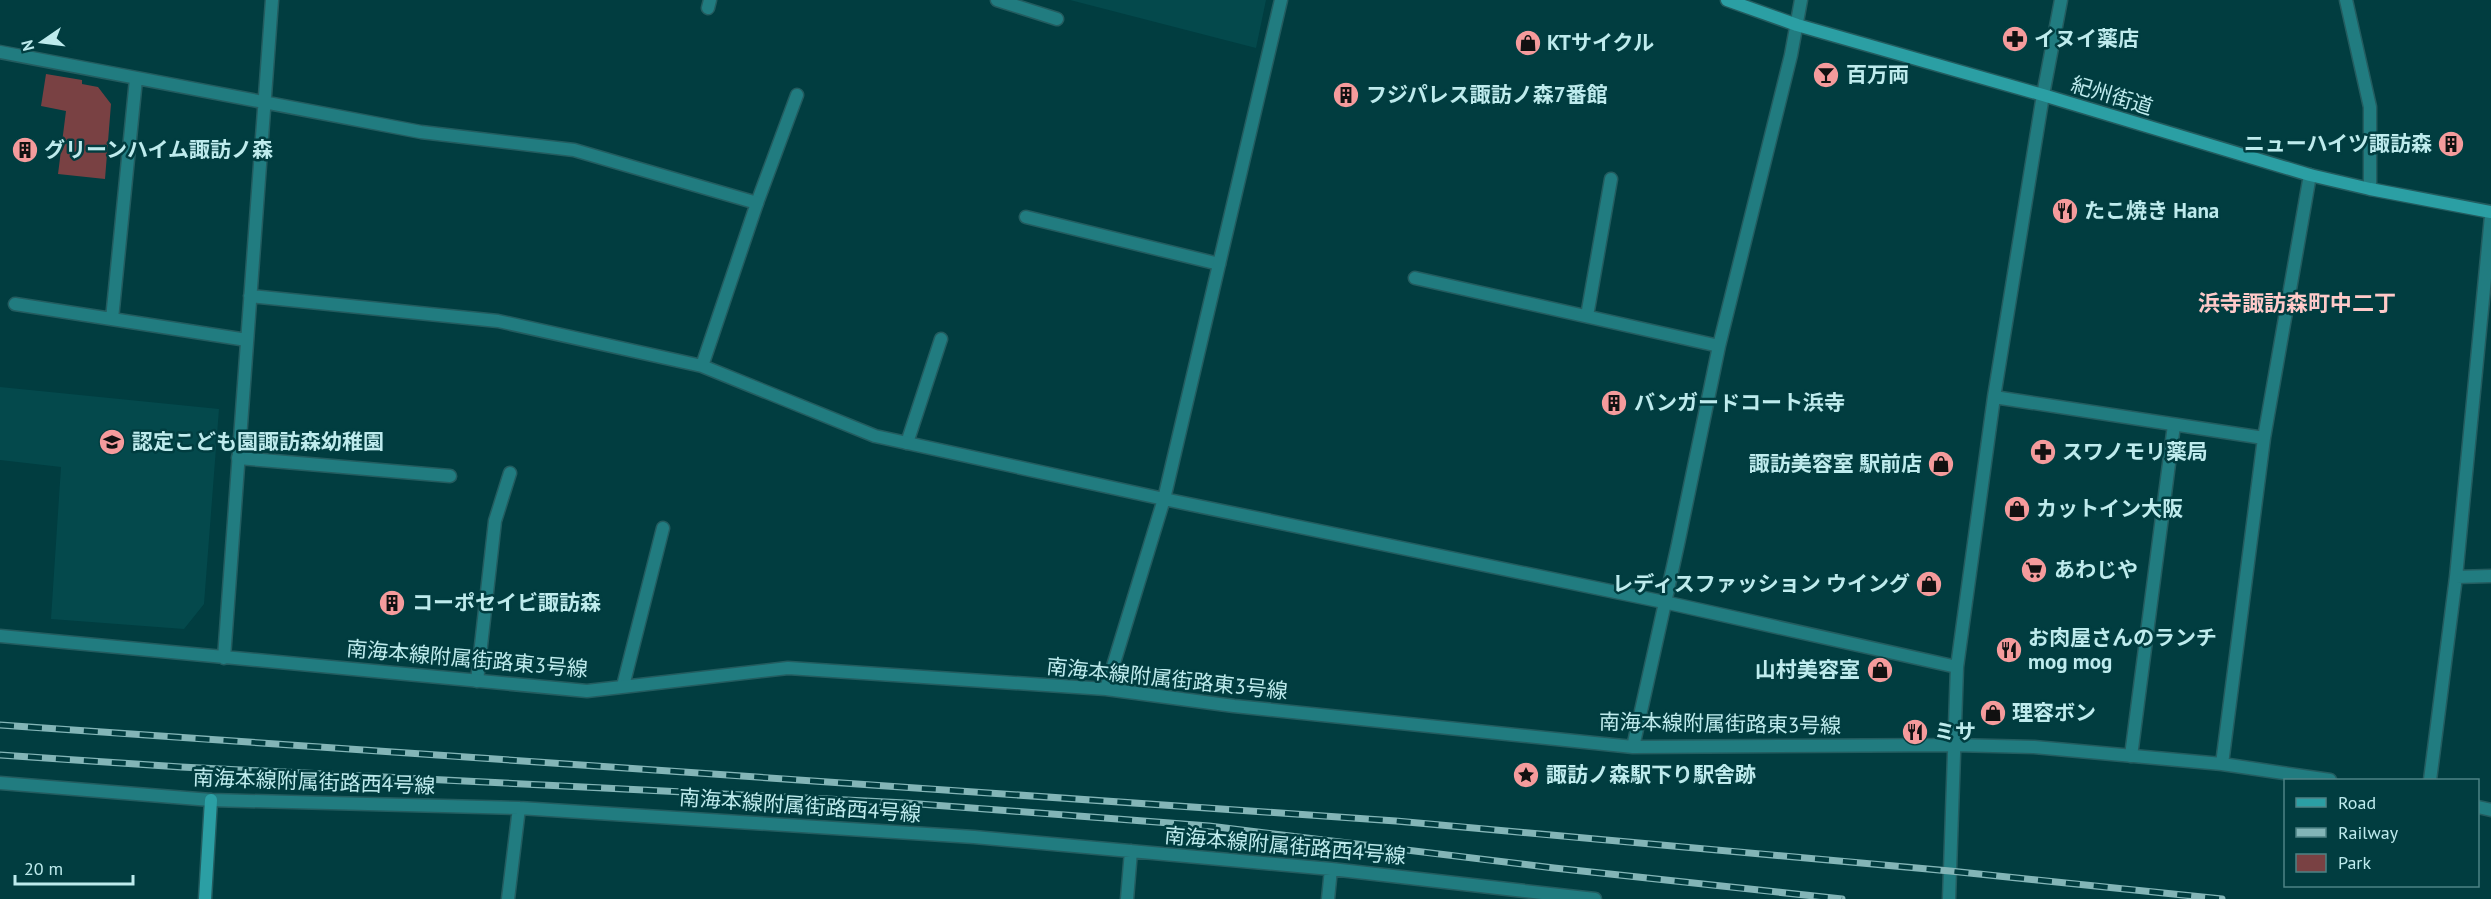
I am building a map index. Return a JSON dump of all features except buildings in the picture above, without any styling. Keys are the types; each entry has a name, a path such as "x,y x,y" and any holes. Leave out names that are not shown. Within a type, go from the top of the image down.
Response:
{"street":[{"path":"224,658 272,0"},
{"path":"997,0 1057,19"},
{"path":"1106,689 1164,499 1281,0"},
{"name":"紀州街道","path":"1727,0 1797,25 2043,95 2310,175 2491,212"},
{"path":"1633,747 1719,346 1797,25 1801,0"},
{"path":"1949,899 1957,667 1994,397 2043,95 2061,0"},
{"path":"2346,0 2370,107 2370,189"},
{"path":"0,52 420,132 574,150 757,203"},
{"path":"112,319 136,79"},
{"path":"702,366 757,203 797,95"},
{"path":"2222,764 2264,438 2310,175"},
{"path":"1587,316 1611,179"},
{"path":"2430,779 2456,577 2491,216"},
{"path":"1026,217 1219,264"},
{"path":"1415,278 1719,346"},
{"path":"250,296 498,321 702,366 875,436 1164,499 1664,602 1957,667"},
{"path":"15,304 247,340"},
{"path":"908,443 941,339"},
{"path":"1994,397 2264,438"},
{"path":"2131,756 2174,425"},
{"path":"238,458 450,476"},
{"path":"477,681 495,521 510,473"},
{"path":"623,686 663,528"},
{"path":"2456,577 2491,576"},
{"name":"南海本線附属街路東3号線","path":"0,636 587,691 788,668 1106,689 1234,706 1633,747 1954,745 2034,747 2222,764 2323,779"},
{"name":"南海本線附属街路西4号線","path":"0,783 211,800 519,808 974,837 1331,869 1595,899"},
{"path":"205,899 211,800"},
{"path":"508,899 519,808"},
{"path":"1126,899 1131,851"},
{"path":"1328,899 1331,869"}],"shaded area":[{"path":"1070,0 1266,0 1256,48"},
{"path":"0,387 219,409 204,604 184,629 51,619 61,467 0,460"}],"green space":[{"path":"46,74 82,80 82,84 98,87 111,104 105,179 58,174 66,111 41,106"}],"railway":[{"path":"0,725 1396,821 1950,871 2222,899"},
{"path":"0,755 181,767 906,803 1209,826 1554,868 1842,899"}],"place":[{"name":"イヌイ薬店","path":"2015,39"},
{"name":"KTサイクル","path":"1528,43"},
{"name":"百万両","path":"1826,75"},
{"name":"フジパレス諏訪ノ森7番館","path":"1346,95"},
{"name":"ニューハイツ諏訪森","path":"2451,144"},
{"name":"グリーンハイム諏訪ノ森","path":"25,150"},
{"name":"たこ焼き Hana","path":"2065,211"},
{"name":"バンガードコート浜寺","path":"1614,403"},
{"name":"認定こども園諏訪森幼稚園","path":"112,442"},
{"name":"スワノモリ薬局","path":"2043,452"},
{"name":"諏訪美容室 駅前店","path":"1941,464"},
{"name":"カットイン大阪","path":"2017,509"},
{"name":"あわじや","path":"2034,570"},
{"name":"レディスファッション ウイング","path":"1929,584"},
{"name":"コーポセイビ諏訪森","path":"392,603"},
{"name":"お肉屋さんのランチ mog mog","path":"2009,650"},
{"name":"山村美容室","path":"1880,670"},
{"name":"理容ボン","path":"1993,713"},
{"name":"ミサ","path":"1915,732"},
{"name":"諏訪ノ森駅下り駅舎跡","path":"1526,775"}],"district":[{"name":"浜寺諏訪森町中二丁","path":"2297,303"}]}
